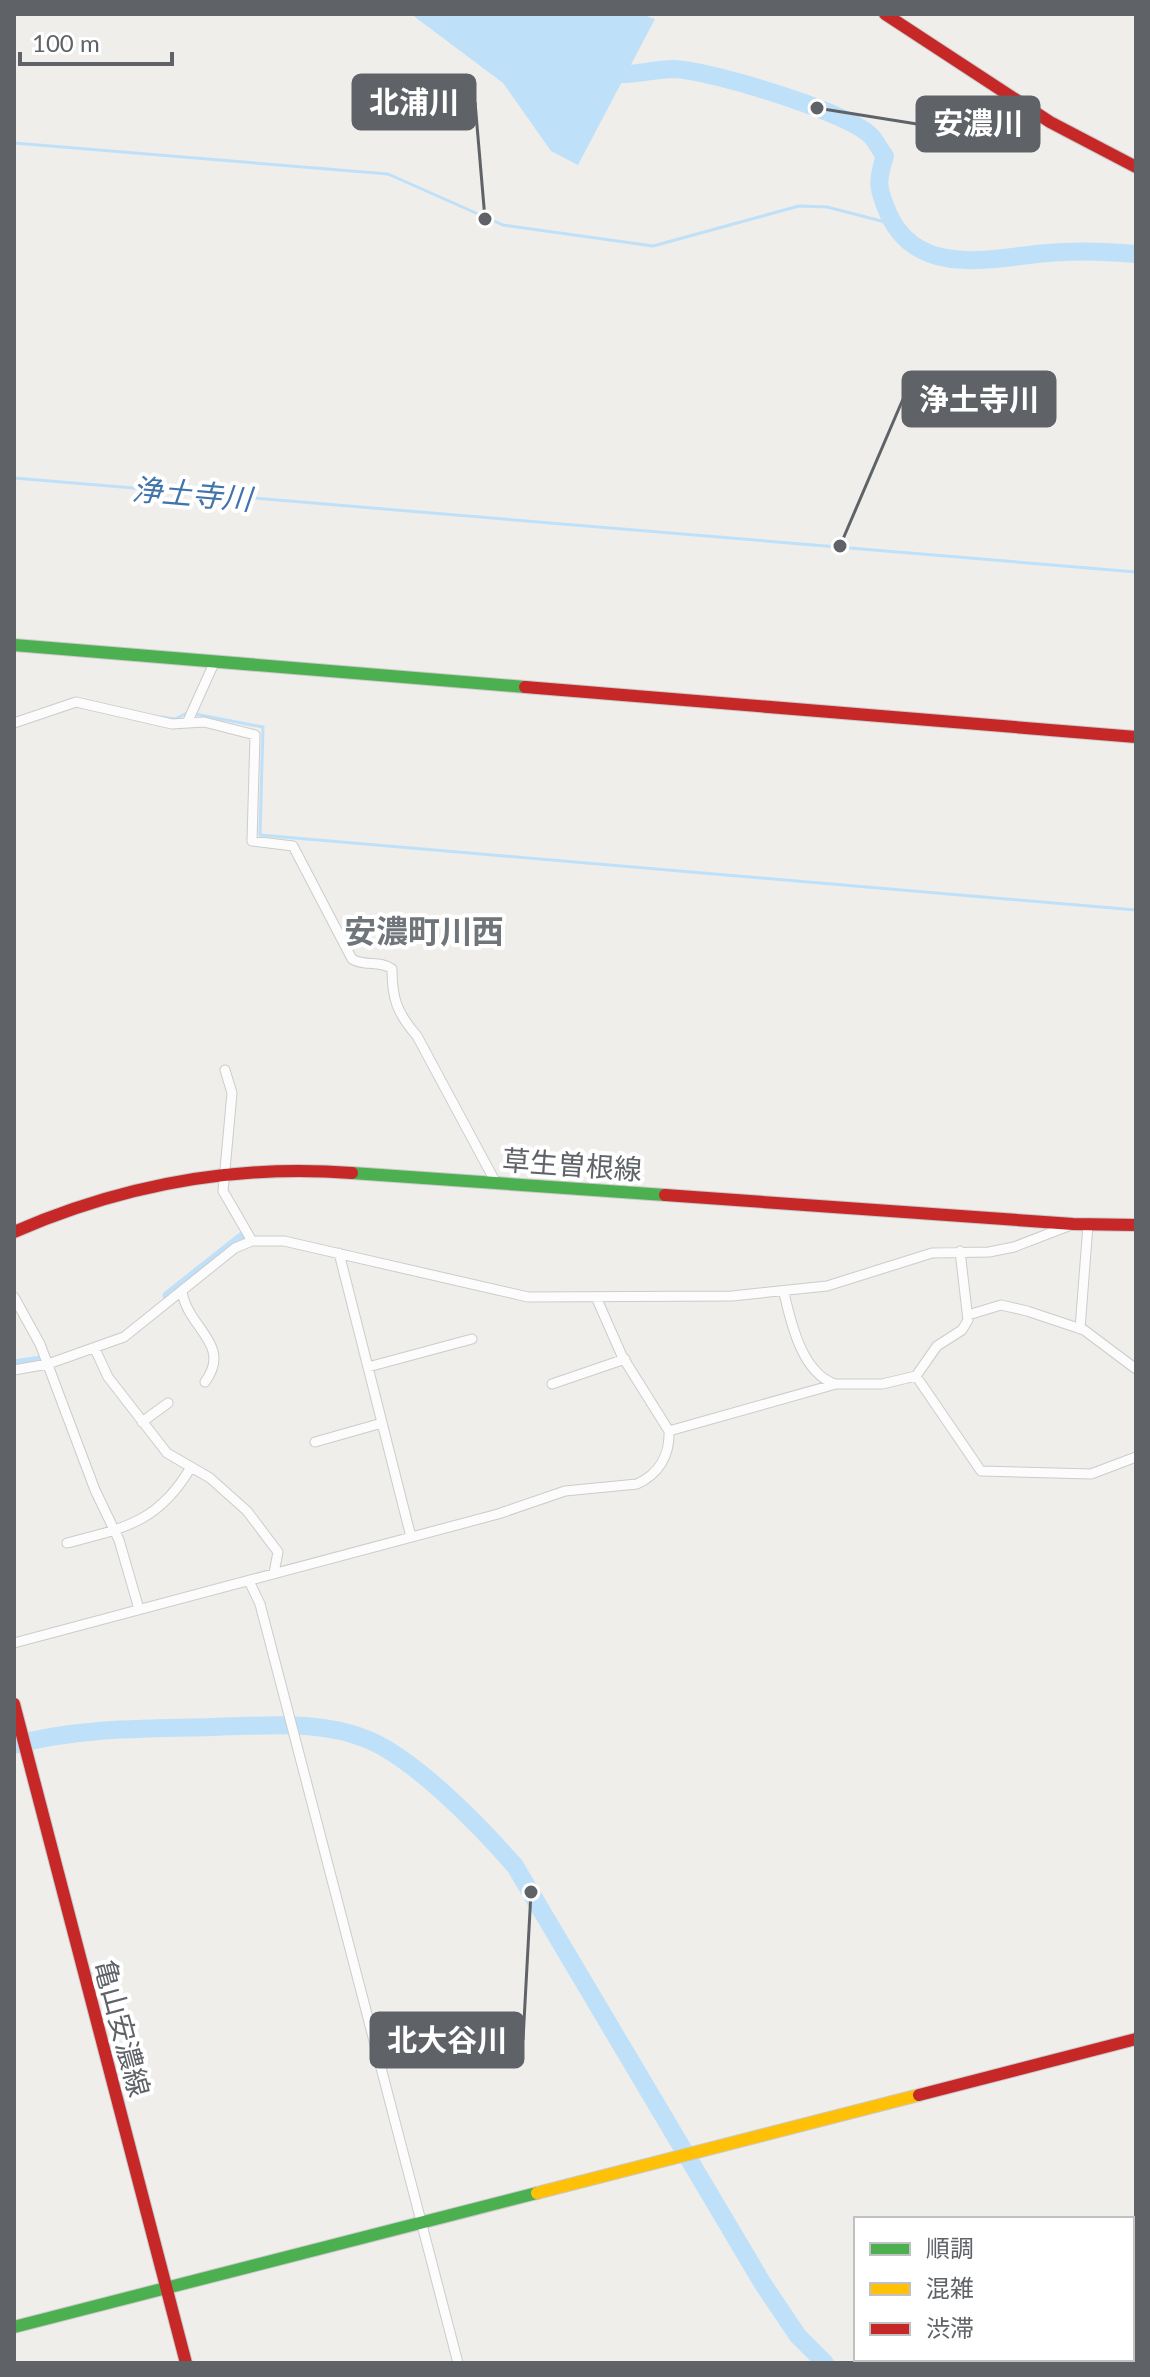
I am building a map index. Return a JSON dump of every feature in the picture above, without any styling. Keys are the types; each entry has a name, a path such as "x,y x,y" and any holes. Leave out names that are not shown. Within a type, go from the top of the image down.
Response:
{"street":[{"path":"885,14 1050,122 1136,167"},
{"path":"14,645 1136,737"},
{"path":"187,723 215,661"},
{"path":"14,723 76,702 172,724 204,722 255,735 252,841 293,846 352,959 360,964 385,964 392,969 392,999 399,1016 417,1036 496,1183"},
{"path":"225,1070 232,1093 223,1191 252,1241"},
{"name":"草生曽根線","path":"14,1232 93,1200 167,1181 225,1172 312,1170 1073,1224 1136,1225"},
{"path":"14,1370 48,1364 124,1337 235,1248 252,1241 284,1241 503,1294 596,1297 784,1293 827,1286 932,1253 1014,1247 1073,1224"},
{"path":"1080,1329 1088,1225"},
{"path":"669,1431 836,1384 882,1384 916,1376 937,1346 964,1328 968,1315 960,1251"},
{"path":"339,1253 411,1537"},
{"path":"182,1291 192,1317 215,1351 214,1368 205,1382"},
{"path":"784,1293 790,1318 813,1370 836,1384"},
{"path":"14,1297 48,1364 95,1490 115,1531 139,1609"},
{"path":"596,1297 625,1359 660,1421 669,1431"},
{"path":"968,1315 990,1307 1013,1307 1080,1329 1136,1369"},
{"path":"368,1367 472,1339"},
{"path":"95,1349 108,1377 167,1453 210,1478 268,1534 278,1552 274,1573"},
{"path":"552,1384 625,1359"},
{"path":"916,1376 944,1423 981,1471 1091,1474 1136,1457"},
{"path":"142,1422 168,1403"},
{"path":"315,1442 382,1423"},
{"path":"14,1643 411,1537 565,1491 637,1484 656,1471 664,1459 669,1431"},
{"path":"67,1543 115,1531 162,1508 191,1467"},
{"path":"249,1581 260,1604 288,1708 458,2363"},
{"name":"亀山安濃線","path":"14,1704 186,2363"},
{"path":"14,2327 1136,2039"}],"water":[{"path":"411,14 641,14 655,19 578,165 551,151 503,83"}],"waterway":[{"path":"601,71 629,74 665,69 692,71 777,94 857,126 871,136 885,156 880,186 889,215 901,234 934,255 975,260 1062,252 1136,254"},
{"path":"14,143 388,174 503,225 653,246 799,206 827,207 893,224"},
{"name":"浄土寺川","path":"14,478 1136,572"},
{"path":"161,717 175,719 187,713"},
{"path":"195,714 263,727 260,835 1136,910"},
{"path":"168,1296 244,1236"},
{"path":"14,1365 41,1361"},
{"path":"14,1745 63,1735 113,1730 292,1725 350,1733 369,1740 407,1763 466,1814 515,1866 763,2284 798,2336 825,2363"}],"traffic: fast":[{"path":"14,645 525,687"},
{"path":"352,1173 665,1195"},
{"path":"14,2327 537,2193"}],"traffic: slow":[{"path":"537,2193 919,2095"}],"traffic: jam":[{"path":"885,14 1050,122 1136,167"},
{"path":"525,687 1136,737"},
{"path":"14,1232 96,1202 179,1182 265,1172 352,1173"},
{"path":"665,1195 1073,1224 1136,1225"},
{"path":"14,1704 186,2363"},
{"path":"919,2095 1136,2039"}],"place":[{"name":"安濃川","path":"817,108"},
{"name":"北浦川","path":"485,219"},
{"name":"浄土寺川","path":"840,546"},
{"name":"北大谷川","path":"531,1892"}],"district":[{"name":"安濃町川西","path":"424,930"}]}
